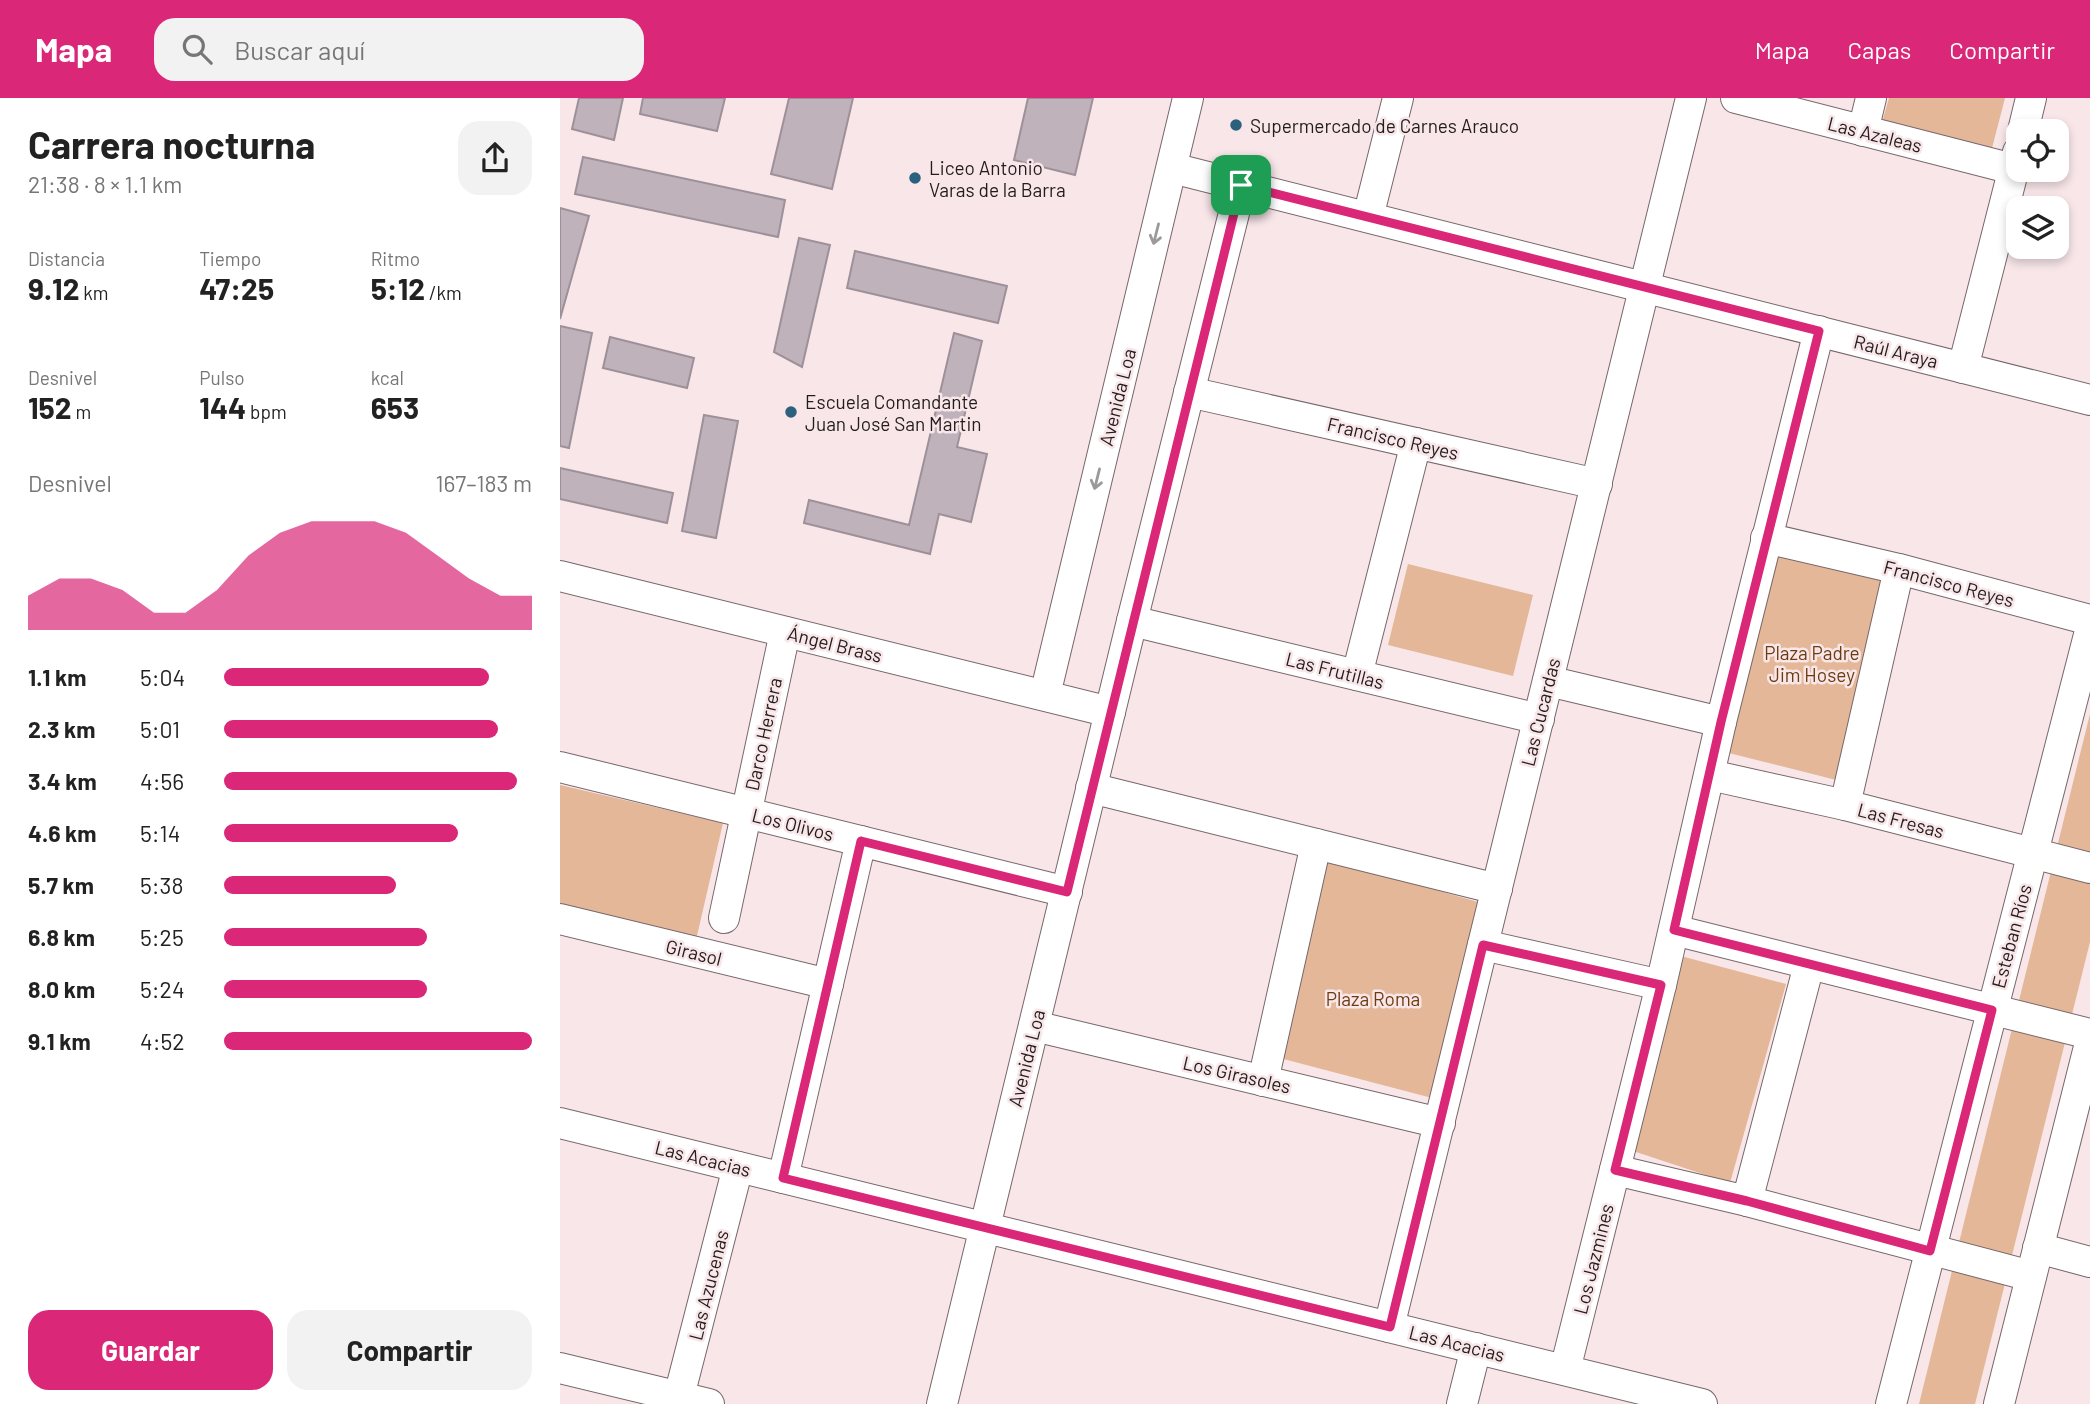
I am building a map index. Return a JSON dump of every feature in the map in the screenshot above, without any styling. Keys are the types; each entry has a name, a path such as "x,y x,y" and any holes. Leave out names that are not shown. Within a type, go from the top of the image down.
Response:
{"street":[{"name":"Avenida Loa","path":"1045,695 1188,98"},
{"path":"1368,217 1398,98"},
{"name":"Las Cucardas","path":"1390,1327 1691,98"},
{"name":"Las Azaleas","path":"1736,98 1863,131 2006,159"},
{"path":"1863,131 1871,98"},
{"path":"2026,119 2031,98"},
{"name":"Raúl Araya","path":"1172,167 2090,400"},
{"path":"1963,368 2011,182"},
{"name":"Avenida Loa","path":"942,1404 1241,185"},
{"name":"Los Jazmines","path":"1565,1370 1661,985 1721,722 1819,331"},
{"name":"Francisco Reyes","path":"1189,391 1597,484"},
{"path":"1357,675 1416,443"},
{"name":"Francisco Reyes","path":"1766,538 1899,569 2090,620"},
{"path":"1846,805 1899,569"},
{"name":"Ángel Brass","path":"560,576 1110,712"},
{"name":"Las Frutillas","path":"1132,621 1539,719"},
{"name":"Esteban Ríos","path":"1891,1404 2090,631"},
{"name":"Darco Herrera","path":"724,918 785,632"},
{"path":"1548,681 1721,722"},
{"name":"Los Olivos","path":"560,767 1067,892"},
{"name":"Las Fresas","path":"1710,775 1846,805 2090,868"},
{"path":"1091,788 1497,889"},
{"path":"783,1178 861,841"},
{"path":"1263,1081 1316,844"},
{"name":"Girasol","path":"560,919 828,984"},
{"path":"1674,930 2090,1034"},
{"path":"1483,945 1661,985"},
{"path":"1747,1201 1809,965"},
{"name":"Los Girasoles","path":"1034,1026 1440,1123"},
{"path":"1999,1404 2090,1043"},
{"name":"Las Acacias","path":"560,1123 1565,1370 1672,1400 1702,1404"},
{"name":"Las Azucenas","path":"678,1400 738,1167"},
{"path":"1615,1170 1747,1201 1930,1251 2035,1262 2090,1262"},
{"path":"1462,1404 1476,1348"},
{"path":"560,1368 678,1400 709,1404"}],"green space":[{"path":"1889,98 2005,98 1991,152 1880,129"},
{"name":"Plaza Padre Jim Hosey","path":"1773,542 1903,575 1852,784 1721,751"},
{"path":"1408,564 1533,595 1513,676 1388,645"},
{"path":"2090,714 2090,942 1975,1404 1919,1404"},
{"path":"560,785 723,823 696,940 560,908"},
{"name":"Plaza Roma","path":"1327,859 1478,902 1432,1098 1272,1056"},
{"path":"1677,955 1786,984 1730,1183 1627,1149"}],"building":[{"path":"579,98 623,98 614,140 572,129"},
{"path":"643,98 725,98 717,131 640,114"},
{"path":"789,98 853,98 832,189 771,174"},
{"path":"1028,98 1093,98 1075,175 1014,160"},
{"path":"583,157 785,200 778,237 575,194"},
{"path":"560,208 589,216 560,319"},
{"path":"799,238 830,245 802,367 774,352"},
{"path":"855,251 1007,286 998,323 847,288"},
{"path":"560,326 592,333 569,448 560,446"},
{"path":"954,333 982,341 957,447 987,454 971,522 939,514 930,554 804,523 809,500 909,525"},
{"path":"610,337 694,358 687,388 603,368"},
{"path":"704,415 738,421 716,538 682,531"},
{"path":"560,468 673,493 667,523 560,499"}],"place":[{"name":"Supermercado de Carnes Arauco","path":"1236,125"},
{"name":"Liceo Antonio Varas de la Barra","path":"915,178"},
{"name":"Escuela Comandante Juan José San Martin","path":"791,412"}],"route":[{"path":"1241,185 1819,331 1721,722 1674,930 1992,1010 1930,1251 1747,1201 1615,1170 1661,985 1483,945 1390,1327 783,1178 861,841 1067,892 1241,185"}]}
